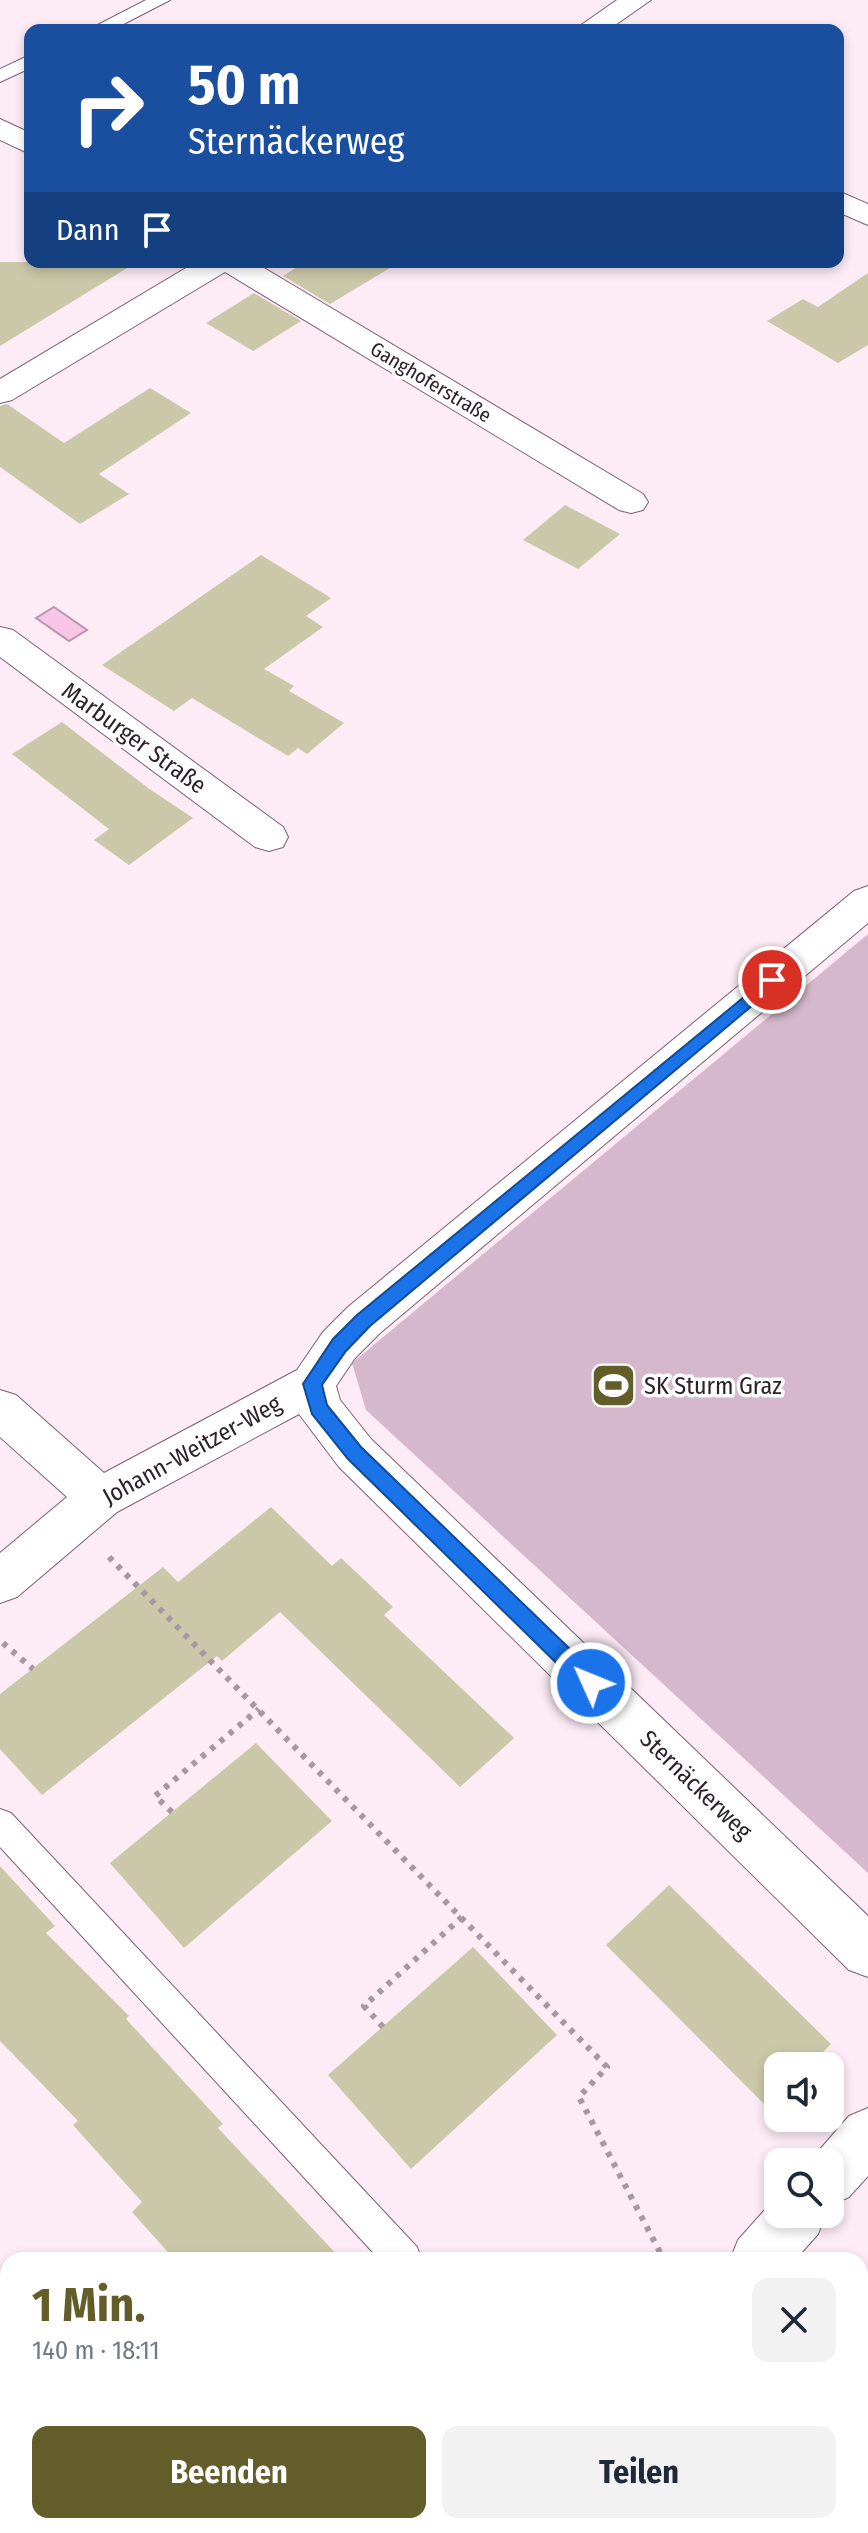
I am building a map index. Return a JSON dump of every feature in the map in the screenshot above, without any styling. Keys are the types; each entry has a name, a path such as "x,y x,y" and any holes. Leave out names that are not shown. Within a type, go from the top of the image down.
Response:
{"street":[{"path":"598,24 637,0"},
{"path":"0,128 24,142"},
{"path":"844,203 868,216"},
{"path":"0,393 209,268"},
{"name":"Ganghoferstraße","path":"241,268 631,502"},
{"name":"Marburger Straße","path":"0,639 269,837"},
{"path":"313,1384 339,1345 364,1320 868,901"},
{"name":"Johann-Weitzer-Weg","path":"0,1582 100,1498 313,1384"},
{"name":"Sternäckerweg","path":"313,1384 319,1408 355,1453 868,1952"},
{"path":"0,1409 100,1498"},
{"path":"844,2162 868,2135"},
{"path":"765,2252 786,2228"}],"lane":[{"path":"110,24 161,0"},
{"path":"0,76 24,64"},
{"path":"0,1824 397,2252"}],"path":[{"path":"109,1557 607,2067 579,2097 660,2252"},
{"path":"3,1643 33,1669"},
{"path":"172,1812 155,1796 259,1709"},
{"path":"383,2027 364,2006 462,1917"}],"shaded area":[{"path":"54,607 87,630 69,641 36,618"},
{"name":"SK Sturm Graz","path":"868,934 868,1873 366,1410 352,1363"}],"building":[{"path":"0,262 24,262 24,268 127,268 0,346"},
{"path":"296,268 390,268 330,304 283,276"},
{"path":"868,273 868,345 838,363 767,321 803,299 818,307"},
{"path":"254,293 301,321 253,351 206,323"},
{"path":"150,388 191,413 99,474 129,494 80,524 0,467 0,406 7,404 64,443"},
{"path":"565,505 620,534 578,569 523,540"},
{"path":"261,555 331,598 306,616 323,627 264,669 294,686 289,691 344,723 307,754 298,748 288,756 192,698 174,711 102,665"},
{"path":"62,722 148,788 193,818 129,865 94,840 109,829 12,754"},
{"path":"271,1507 332,1566 341,1558 393,1607 384,1615 514,1738 460,1787 280,1612 222,1661 217,1656 42,1795 0,1749 0,1694 163,1567 178,1582"},
{"path":"256,1743 332,1821 184,1948 110,1863"},
{"path":"0,1866 55,1926 46,1933 129,2016 126,2019 223,2124 218,2128 334,2252 168,2252 132,2212 142,2202 73,2125 78,2121 0,2041"},
{"path":"669,1885 831,2044 823,2052 764,2052 764,2104 606,1945"},
{"path":"473,1947 557,2035 411,2169 328,2075"}],"place":[{"name":"SK Sturm Graz","path":"613,1386"}],"route":[{"path":"591,1683 338,1435 319,1408 313,1384 339,1345 364,1320 772,980"}]}
